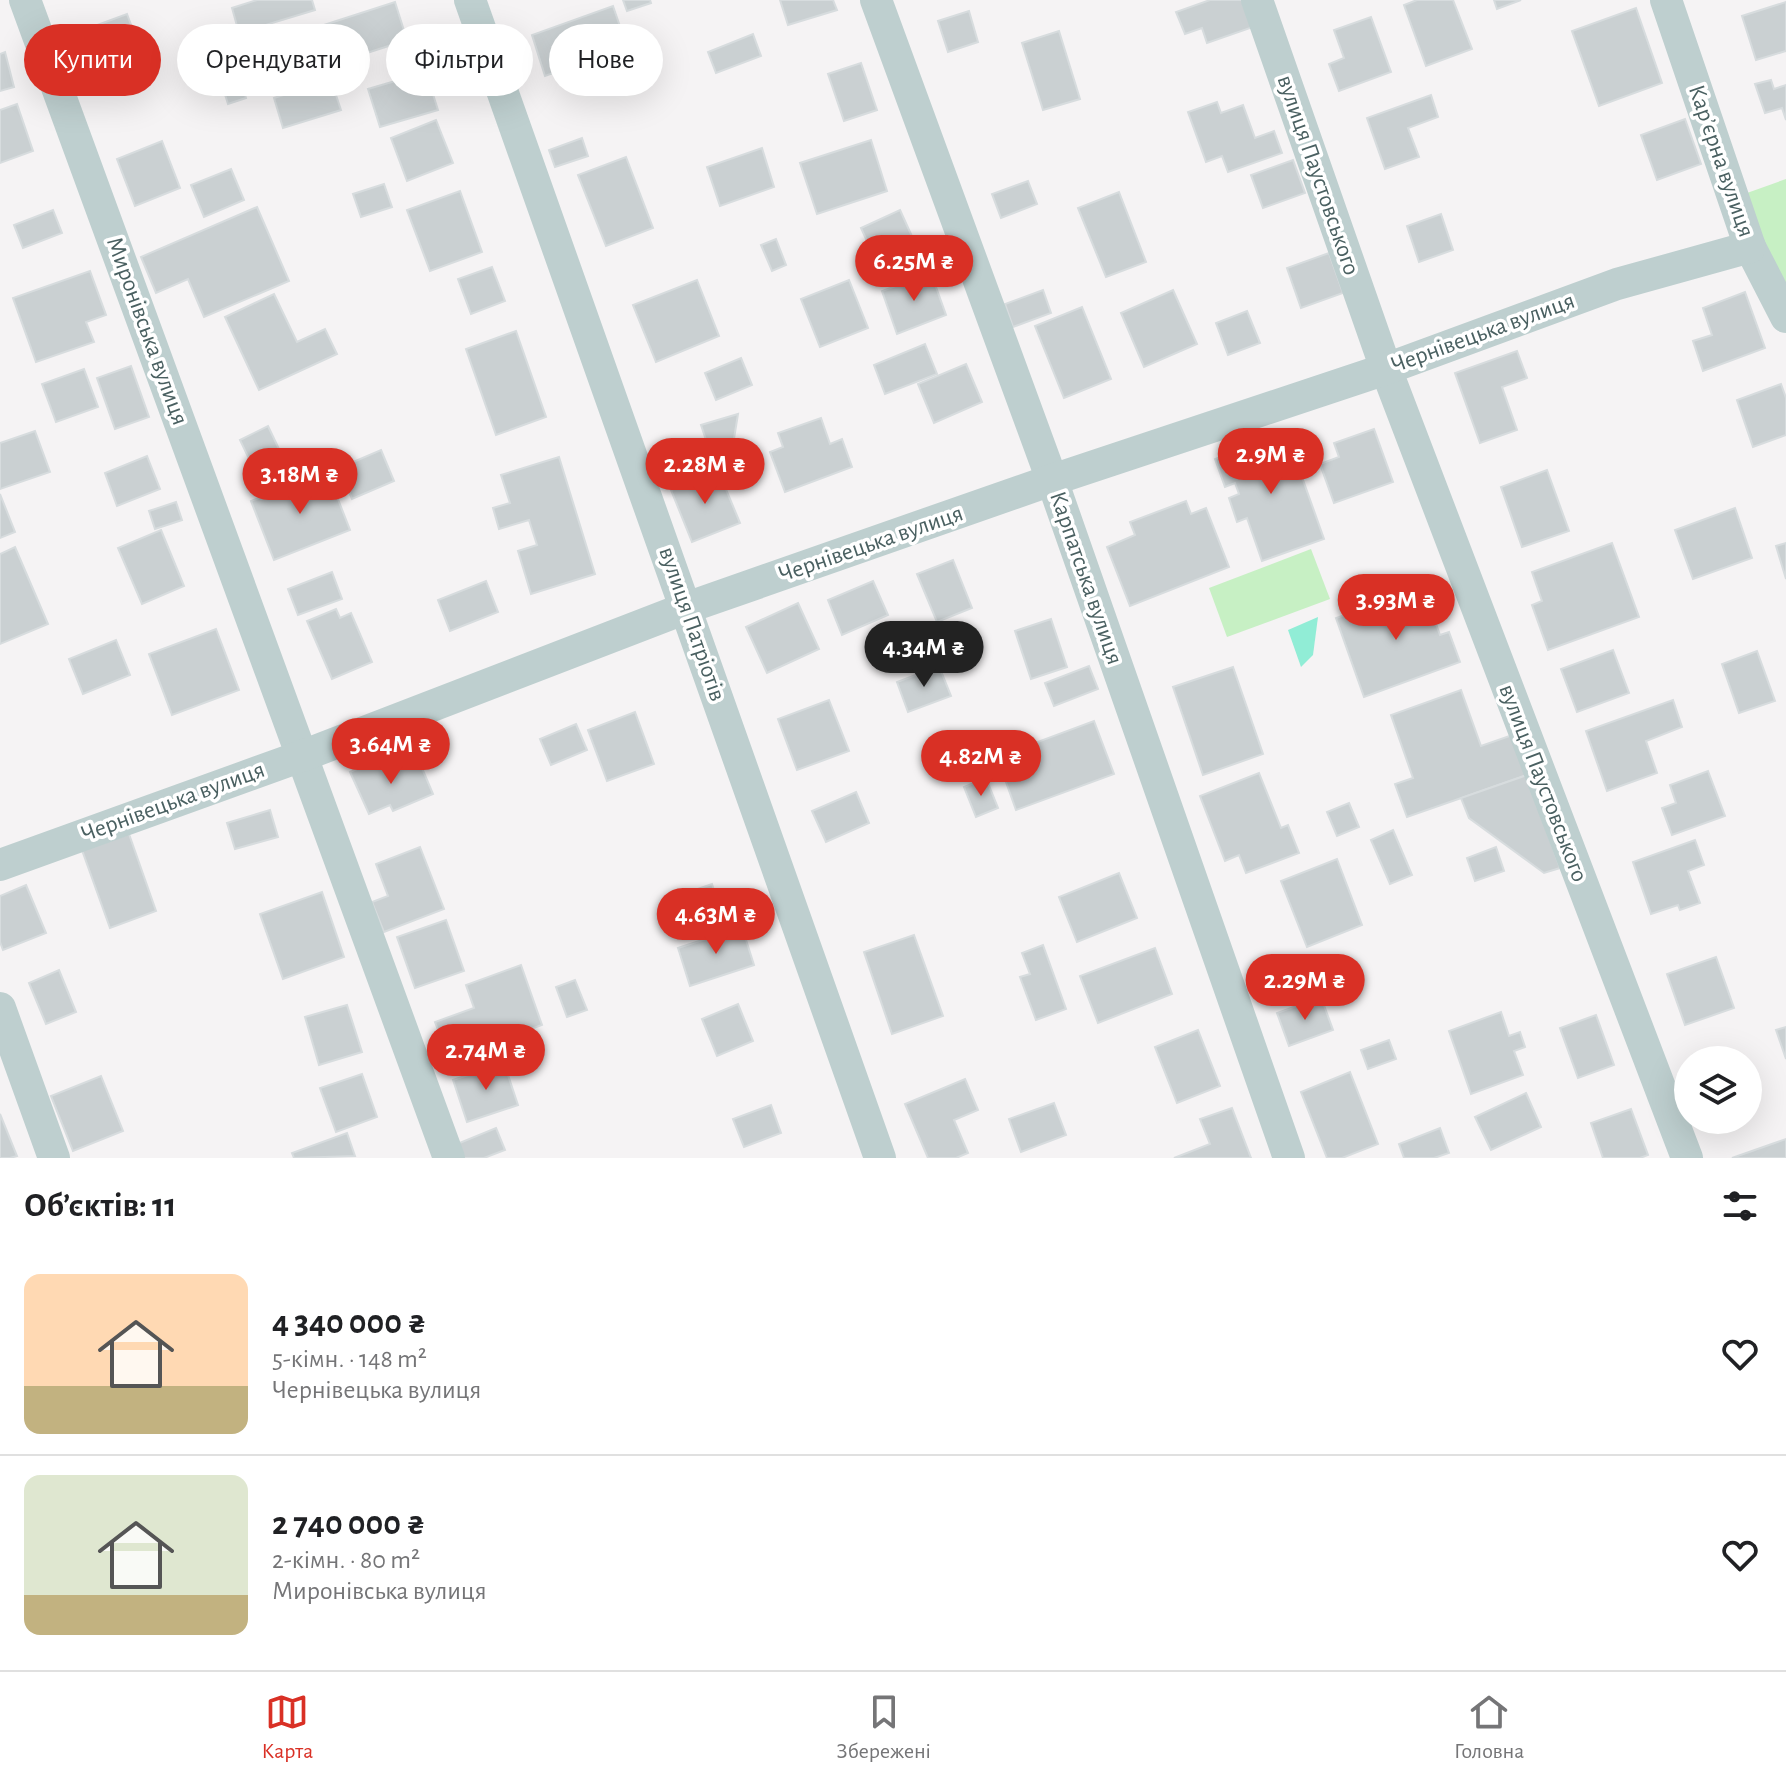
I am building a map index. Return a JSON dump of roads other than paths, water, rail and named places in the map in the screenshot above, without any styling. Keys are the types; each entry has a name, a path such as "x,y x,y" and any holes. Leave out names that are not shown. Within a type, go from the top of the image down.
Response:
{"street":[{"name":"Миронівська вулиця","path":"25,0 449,1158"},
{"name":"вулиця Патріотів","path":"470,0 880,1158"},
{"name":"Карпатська вулиця","path":"876,0 1052,480 1289,1158"},
{"name":"вулиця Паустовського","path":"1257,0 1386,369 1687,1158"},
{"name":"Карʼєрна вулиця","path":"1666,0 1750,247 1786,317"},
{"name":"Чернівецька вулиця","path":"0,865 302,756 686,608 1052,480 1386,369 1617,284 1750,247"},
{"path":"0,1008 54,1158"}]}
